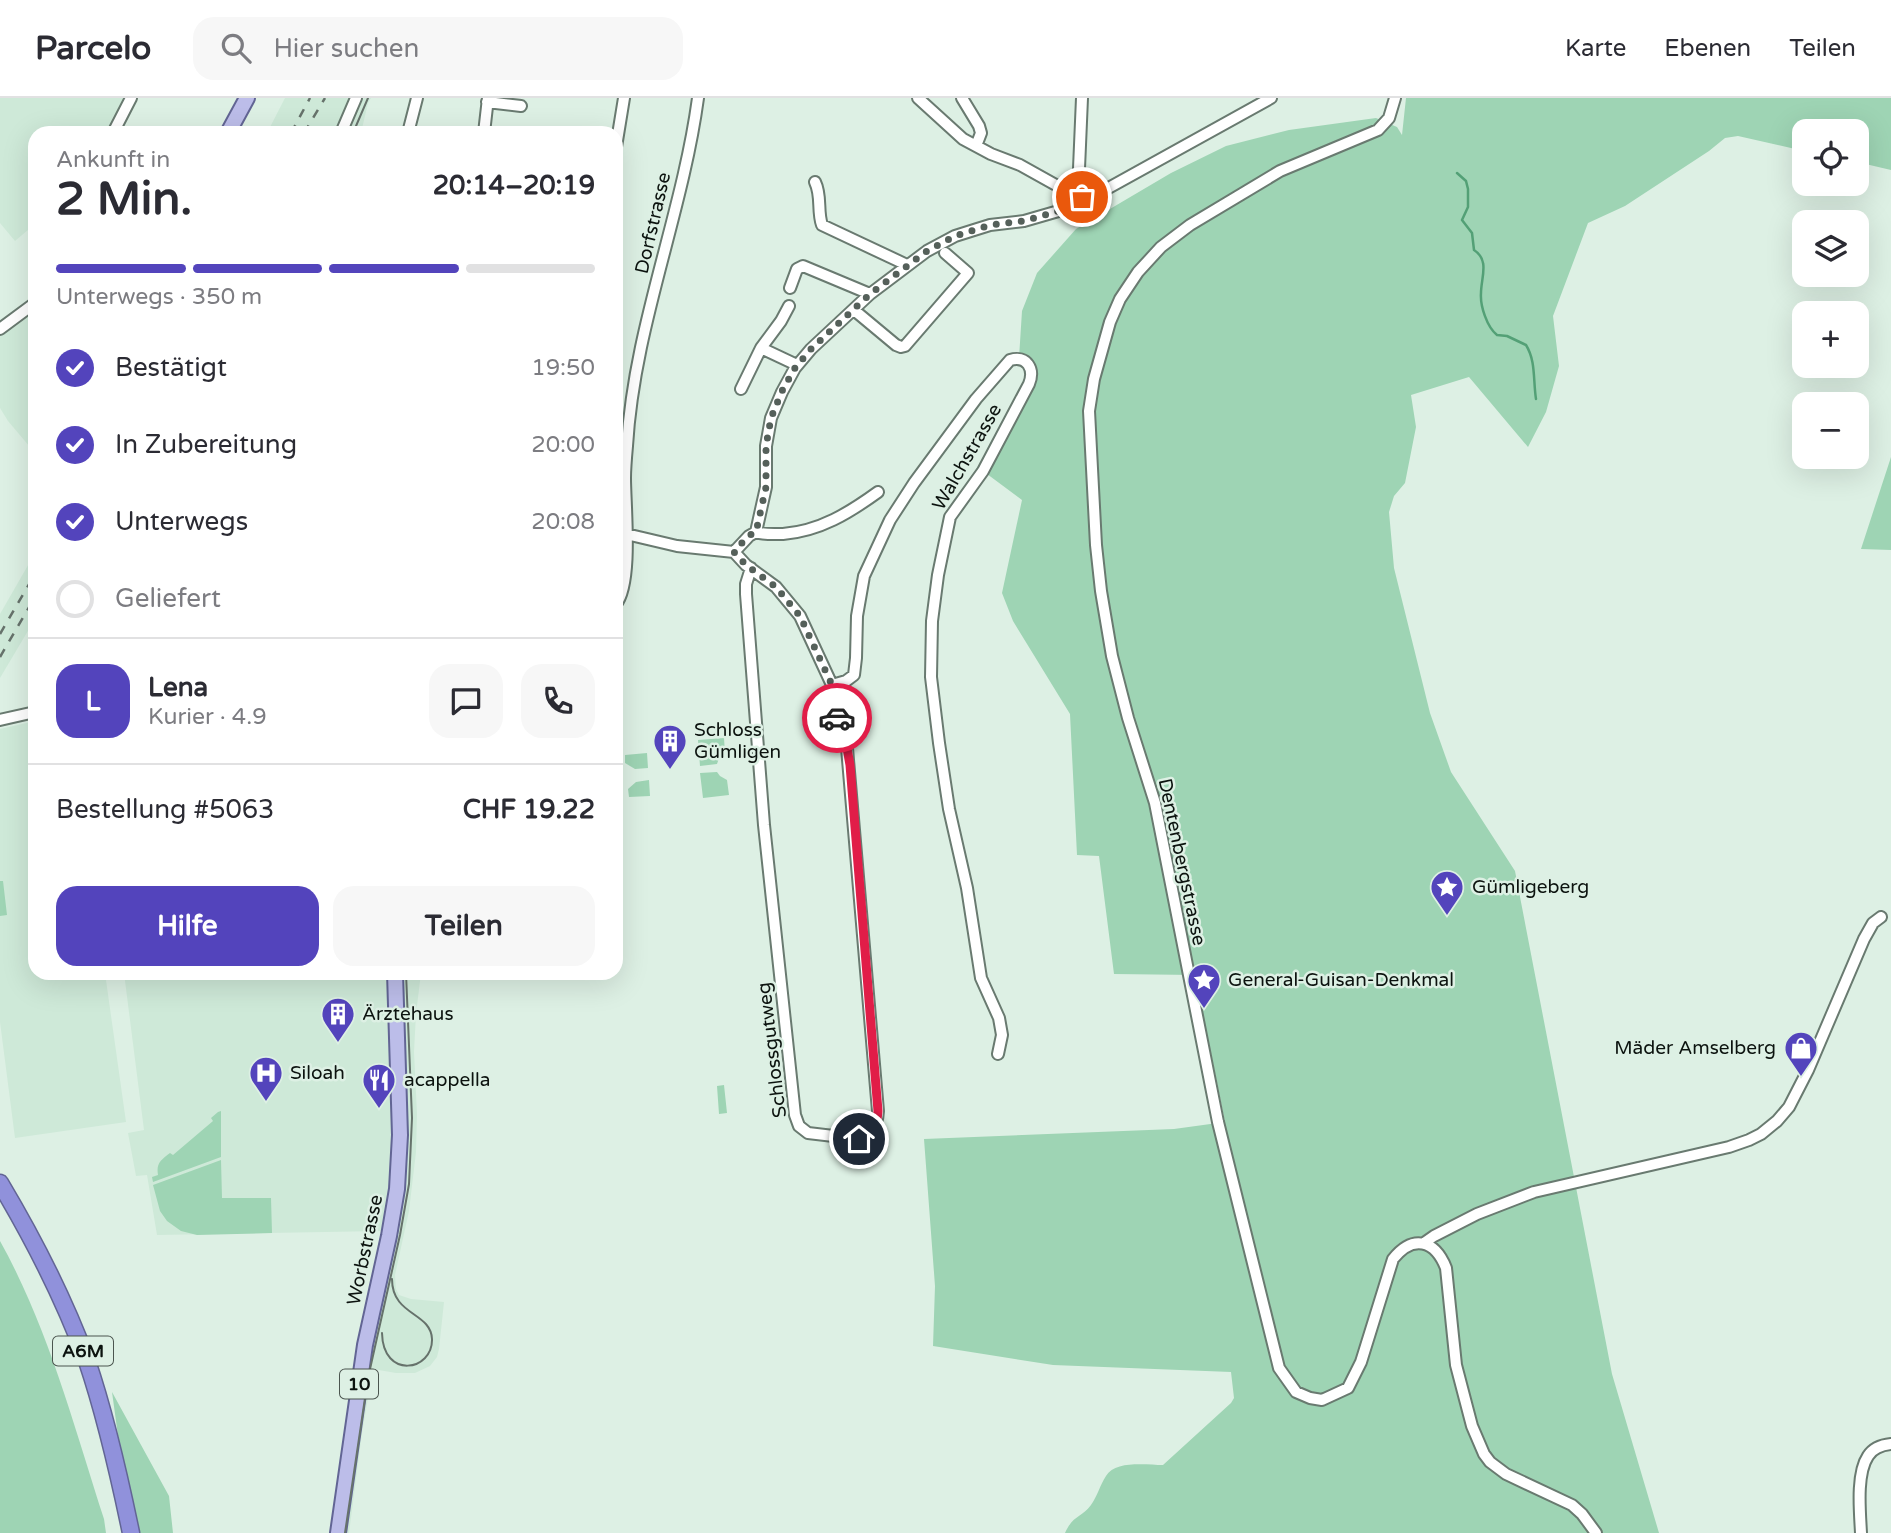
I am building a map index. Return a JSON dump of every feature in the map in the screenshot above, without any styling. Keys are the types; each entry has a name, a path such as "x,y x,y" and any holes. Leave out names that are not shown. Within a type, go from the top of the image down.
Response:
{"highway":[{"name":"A6M","path":"0,1183 44,1262 81,1346 105,1421 131,1533"},
{"name":"A6M","path":"0,1195 39,1265 75,1348 99,1423 125,1533"}],"main road":[{"path":"232,126 247,98"},
{"name":"Worbstrasse","path":"338,1533 365,1345 397,1189 400,1135 395,980"}],"street":[{"path":"117,126 131,98"},
{"path":"344,126 356,98"},
{"path":"410,126 417,98"},
{"path":"619,126 624,98"},
{"name":"Dorfstrasse","path":"623,490 635,371 670,232 698,98"},
{"path":"918,98 963,139 1020,165 1077,196 1087,197 1103,191 1271,98"},
{"path":"962,98 979,126 981,133 976,146"},
{"path":"756,532 766,487 766,446 771,418 797,365 870,294 927,251 955,236 990,225 1024,221 1069,208 1077,196 1082,98"},
{"name":"Dentenbergstrasse","path":"1395,98 1389,118 1378,130 1280,171 1190,225 1153,255 1120,299 1110,322 1094,379 1089,411 1101,591 1112,656 1155,803 1218,1122 1279,1368 1296,1392 1322,1400 1348,1388 1361,1362 1393,1259 1406,1247 1424,1243 1477,1214 1527,1195 1729,1147 1755,1137 1771,1127 1786,1112 1800,1088 1864,939 1873,923 1881,917"},
{"path":"485,126 488,100 521,106"},
{"path":"815,182 819,190 819,216 822,225 907,265"},
{"path":"854,310 896,345 905,346 968,273 945,253"},
{"path":"790,288 797,269 803,266 870,294"},
{"path":"741,389 761,348 789,306"},
{"path":"0,329 28,308"},
{"path":"761,348 797,365"},
{"name":"Walchstrasse","path":"832,685 854,676 857,616 864,576 890,520 976,399 1010,360 1025,360 1031,369 1030,384 983,471 950,517 932,621 931,677 941,756 949,808 967,888 981,978 999,1018 1002,1035 998,1054"},
{"path":"734,552 748,536 756,532 795,533 817,528 833,521 878,492"},
{"name":"Dorfstrasse","path":"623,521 626,534 623,576"},
{"path":"626,534 677,546 734,552 770,582 794,607 806,626 832,685"},
{"name":"Schlossgutweg","path":"751,568 746,594 764,825 795,1115 799,1126 808,1133 859,1139 873,1132 878,1111 850,765 834,706 832,685"},
{"path":"0,720 28,714"},
{"path":"1424,1243 1436,1250 1446,1268 1456,1366 1469,1417 1484,1454 1506,1474 1572,1505 1596,1533"},
{"path":"1861,1533 1860,1502 1867,1457 1881,1445 1891,1444"}],"shaded area":[{"path":"0,98 124,98 112,119 112,126 28,126 28,230 15,241 0,223"},
{"path":"285,98 353,98 341,126 271,126"},
{"path":"364,98 371,98 363,126 351,126"},
{"path":"28,308 28,445 0,408 0,329"},
{"path":"28,565 28,631 0,678 0,614"},
{"path":"28,723 28,980 106,980 126,1122 15,1138 0,1022 0,729"},
{"name":"Siloah","path":"125,980 386,980 393,1137 390,1182 382,1231 157,1235 147,1175 136,1176 128,1133 144,1130"},
{"path":"401,980 420,980 414,1052 416,1152 409,1211 395,1275 399,1295 411,1299 444,1302 439,1349 430,1366 415,1373 373,1369 349,1533 342,1533 365,1367 402,1207 408,1124"}],"green space":[{"path":"1406,98 1891,98 1891,170 1869,165 1869,119 1792,119 1792,148 1738,136 1725,138 1625,206 1588,223 1553,316 1559,366 1546,412 1528,447 1469,377 1411,395 1416,427 1405,483 1394,496 1389,512 1394,568 1430,713 1451,772 1515,871 1612,1374 1659,1533 1065,1533 1071,1523 1091,1505 1110,1471 1132,1464 1163,1465 1231,1403 1234,1398 1231,1372 1053,1365 933,1346 935,1286 924,1139 1174,1129 1225,1122 1195,975 1114,974 1099,856 1077,855 1070,714 1013,621 1002,593 1022,500 983,471 1031,380 1019,358 1022,311 1037,273 1076,229 1171,173 1226,146 1289,130 1376,118 1397,127 1402,135"},
{"path":"1891,457 1891,550 1861,549"},
{"path":"724,738 725,754 719,758 717,764 700,766 698,740"},
{"path":"647,753 648,768 635,769 625,763 625,755"},
{"path":"717,772 727,780 729,795 703,798 700,773"},
{"path":"649,780 650,796 629,797 628,789 636,782"},
{"path":"0,881 3,881 7,915 0,916"},
{"path":"724,1085 727,1113 719,1114 717,1086"},
{"path":"221,1111 221,1157 153,1182 152,1177 158,1175 162,1160 170,1153 173,1155"},
{"path":"221,1160 222,1198 271,1198 272,1233 197,1235 181,1231 167,1221 160,1211 153,1185"},
{"path":"0,1241 32,1308 59,1377 104,1519 106,1533 0,1533"},
{"path":"112,1392 169,1496 173,1533 137,1533 123,1472"}],"waterway":[{"path":"1457,173 1466,181 1468,189 1468,207 1462,220 1472,233 1474,250 1483,264 1481,298 1485,316 1497,335 1507,336 1526,345 1533,364 1536,399"}],"tram line":[{"path":"356,126 368,98"},
{"path":"345,1533 368,1378 409,1184 412,1118 406,980"},
{"path":"382,1333 384,1348 390,1358 399,1364 417,1364 430,1350 430,1330 398,1300 392,1279"}],"railway":[{"path":"295,126 310,98"},
{"path":"308,126 325,98"},
{"path":"0,634 28,586"},
{"path":"0,657 28,609"}],"way so far":[{"path":"837,718 832,685 800,616 776,587 746,565 734,552 748,536 756,532 766,487 769,425 782,391 797,365 811,349 870,294 927,251 955,236 990,225 1024,221 1069,208 1077,196 1082,197"}],"place":[{"name":"Schloss Gümligen","path":"670,771"},
{"name":"Gümligeberg","path":"1447,917"},
{"name":"General-Guisan-Denkmal","path":"1204,1010"},
{"name":"Ärztehaus","path":"338,1044"},
{"name":"Mäder Amselberg","path":"1801,1078"},
{"name":"Siloah","path":"266,1103"},
{"name":"acappella","path":"379,1110"}],"route":[{"path":"837,718 850,765 878,1111 873,1132 859,1139"}]}
